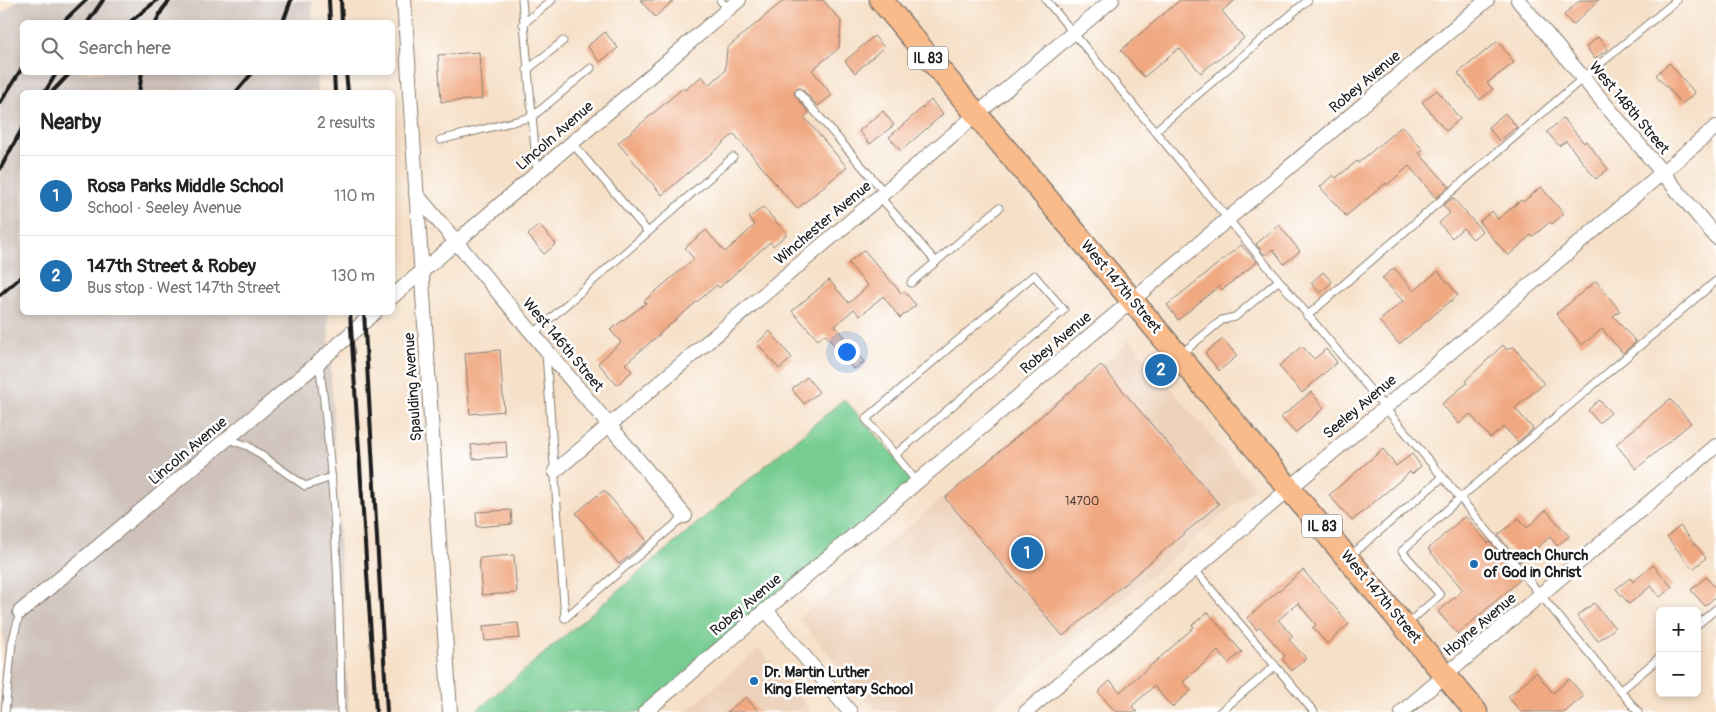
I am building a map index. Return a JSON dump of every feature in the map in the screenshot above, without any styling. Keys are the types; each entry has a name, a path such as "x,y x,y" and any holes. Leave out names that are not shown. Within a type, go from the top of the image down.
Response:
{"main road":[{"name":"West 147th Street","path":"881,0 1476,712"}],"street":[{"name":"Spaulding Avenue","path":"404,0 450,712"},
{"name":"Lincoln Avenue","path":"395,294 572,143 724,5 739,0"},
{"name":"Winchester Avenue","path":"555,472 1112,0"},
{"name":"Robey Avenue","path":"645,712 1487,0"},
{"name":"West 148th Street","path":"1518,0 1716,237"},
{"name":"Seeley Avenue","path":"1026,712 1716,127"},
{"name":"West 146th Street","path":"416,194 685,516"},
{"name":"Lincoln Avenue","path":"20,612 319,362 372,315"},
{"name":"Hoyne Avenue","path":"1402,712 1716,446"},
{"path":"766,610 850,712"}],"lane":[{"path":"522,0 536,173"},
{"path":"523,24 552,0"},
{"path":"1046,0 1638,712"},
{"path":"1155,131 1308,0"},
{"path":"1307,316 1583,78 1677,0"},
{"path":"527,70 563,40"},
{"path":"440,140 532,117 591,68"},
{"path":"799,93 936,262"},
{"path":"572,143 648,232"},
{"path":"533,334 733,157"},
{"path":"911,283 999,208"},
{"path":"895,455 1064,310 1034,275 866,419 895,455 917,482"},
{"path":"1179,356 1222,320 1235,317 1278,280"},
{"path":"1404,626 1440,595 1402,550 1460,498 1716,281"},
{"path":"546,350 566,618 685,516"},
{"path":"319,362 332,477 340,628 341,712"},
{"path":"227,439 248,446 305,486 332,477"},
{"path":"1347,557 1443,477"},
{"path":"1194,569 1314,712"},
{"path":"1701,622 1716,609"},
{"path":"5,712 12,643 20,612"},
{"path":"1620,691 1656,661"},
{"path":"1220,712 1275,666"}],"shaded area":[{"path":"18,0 312,0 313,20 20,20 20,75 316,75 317,90 20,90 20,315 328,315 348,712 9,712 0,596 0,15"},
{"path":"1130,340 1255,488 988,712 877,712 799,619"},
{"name":"Dr. Martin Luther King Elementary School","path":"759,649 812,712 686,712"}],"green space":[{"path":"844,399 917,482 645,712 475,712"}],"building":[{"path":"640,0 674,0 655,17"},
{"path":"784,0 823,0 841,21 839,48 812,70 832,95 818,106 801,88 796,89 794,94 809,113 804,117 847,167 797,209 734,134 662,195 618,143 683,88 685,90 702,76 709,85 725,71 727,48"},
{"path":"1180,0 1235,0 1222,11 1244,38 1201,73 1179,48 1144,77 1121,50"},
{"path":"1580,0 1599,0 1573,25 1564,15"},
{"path":"605,32 618,48 600,62 587,46"},
{"path":"874,36 884,47 855,73 845,61"},
{"path":"1598,37 1608,49 1595,59 1586,47"},
{"path":"1498,41 1514,63 1487,83 1493,89 1480,100 1458,73"},
{"path":"479,52 482,99 441,102 438,55"},
{"path":"1669,63 1695,93 1682,104 1656,75"},
{"path":"1437,90 1460,119 1446,131 1422,102"},
{"path":"931,100 943,114 901,151 889,137"},
{"path":"883,111 894,125 870,144 859,131"},
{"path":"1505,113 1517,127 1499,141 1488,127"},
{"path":"1563,118 1584,143 1586,141 1608,169 1596,179 1566,141 1559,146 1547,132"},
{"path":"1402,126 1423,150 1419,153 1449,186 1436,198 1409,166 1346,216 1320,187 1333,175 1336,178 1357,161 1358,163"},
{"path":"1541,187 1564,214 1552,224 1550,222 1532,237 1531,235 1508,256 1479,222 1492,211 1498,219 1521,200 1523,202"},
{"path":"1453,198 1482,231 1473,239 1463,228 1452,238 1439,223 1450,213 1443,205"},
{"path":"763,207 787,234 773,246 770,242 719,288 717,285 625,364 632,371 617,385 598,363 621,342 610,330 646,303 644,301 694,259 685,248 706,230 725,252 755,225 749,218"},
{"path":"539,225 556,244 544,254 528,235"},
{"path":"1279,225 1300,251 1284,264 1273,249 1265,255 1256,244"},
{"path":"1241,245 1257,262 1222,290 1219,286 1178,320 1167,305"},
{"path":"864,250 902,294 905,292 916,305 900,318 883,296 860,316 854,309 835,326 864,362 854,369 825,334 818,340 792,311 829,280 849,303 868,286 848,263"},
{"path":"1394,268 1414,291 1438,271 1458,295 1399,344 1379,321 1403,301 1382,278"},
{"path":"1323,272 1332,282 1320,293 1311,283"},
{"path":"1596,281 1620,311 1613,316 1636,342 1623,353 1602,329 1582,345 1556,314"},
{"path":"770,331 792,358 779,369 757,343"},
{"path":"1223,339 1237,356 1219,371 1205,353"},
{"path":"1503,345 1507,350 1513,346 1544,384 1515,408 1533,429 1518,442 1504,427 1490,438 1470,414 1459,424 1442,404 1467,383 1465,381"},
{"path":"1302,346 1314,359 1326,349 1337,362 1302,393 1279,366"},
{"path":"500,350 504,411 470,414 465,353"},
{"path":"1101,365 1219,504 1063,636 945,498"},
{"path":"807,377 819,392 804,404 792,389"},
{"path":"1311,392 1324,408 1295,433 1281,417"},
{"path":"1670,399 1691,423 1636,469 1616,444"},
{"path":"1599,400 1611,413 1599,423 1588,410"},
{"path":"506,442 507,457 473,459 471,445"},
{"path":"1383,449 1396,466 1412,454 1421,466 1412,474 1410,472 1352,521 1329,495"},
{"path":"604,490 647,541 619,564 576,513"},
{"path":"511,510 512,524 477,527 476,512"},
{"path":"1546,510 1569,536 1557,546 1550,537 1520,562 1498,535 1519,518 1527,528"},
{"name":"Outreach Church of God in Christ","path":"1465,516 1488,543 1490,542 1520,580 1458,634 1438,612 1463,590 1428,549"},
{"path":"1680,526 1706,558 1693,569 1667,537"},
{"path":"514,555 517,593 482,595 479,558"},
{"path":"1653,565 1672,587 1660,597 1651,586 1629,604 1616,589 1630,578 1633,582"},
{"path":"1303,570 1349,624 1327,644 1313,628 1316,625 1298,603 1278,620 1293,636 1289,640 1306,658 1292,671 1282,659 1285,656 1260,627 1257,630 1247,618"},
{"path":"1706,577 1716,589 1716,596 1705,606 1691,590"},
{"path":"1594,603 1615,628 1598,641 1577,616"},
{"path":"1208,612 1242,652 1228,663 1218,651 1183,682 1191,691 1172,707 1154,686 1132,706 1138,712 1116,712 1098,692 1110,681 1120,692 1194,627 1192,625"},
{"path":"518,623 520,638 485,641 483,626"},
{"path":"1536,672 1553,693 1569,679 1584,696 1565,712 1521,712 1508,697"},
{"path":"746,697 759,712 727,712"}],"railway":[{"path":"65,20 86,0"},
{"path":"89,20 103,0"},
{"path":"132,20 157,0"},
{"path":"157,20 170,0"},
{"path":"284,20 291,0"},
{"path":"329,0 330,20"},
{"path":"341,0 342,20"},
{"path":"0,103 20,71"},
{"path":"46,90 55,75"},
{"path":"54,90 68,75"},
{"path":"139,90 142,75"},
{"path":"238,90 250,75"},
{"path":"334,75 335,90"},
{"path":"346,75 348,90"},
{"path":"0,169 20,133"},
{"path":"0,295 20,278"},
{"path":"350,315 376,712"},
{"path":"364,315 387,712"}],"place":[{"name":"147th Street & Robey","path":"1161,370"},
{"name":"Rosa Parks Middle School","path":"1027,553"},
{"name":"Outreach Church of God in Christ","path":"1474,564"},
{"name":"Dr. Martin Luther King Elementary School","path":"754,681"}]}
